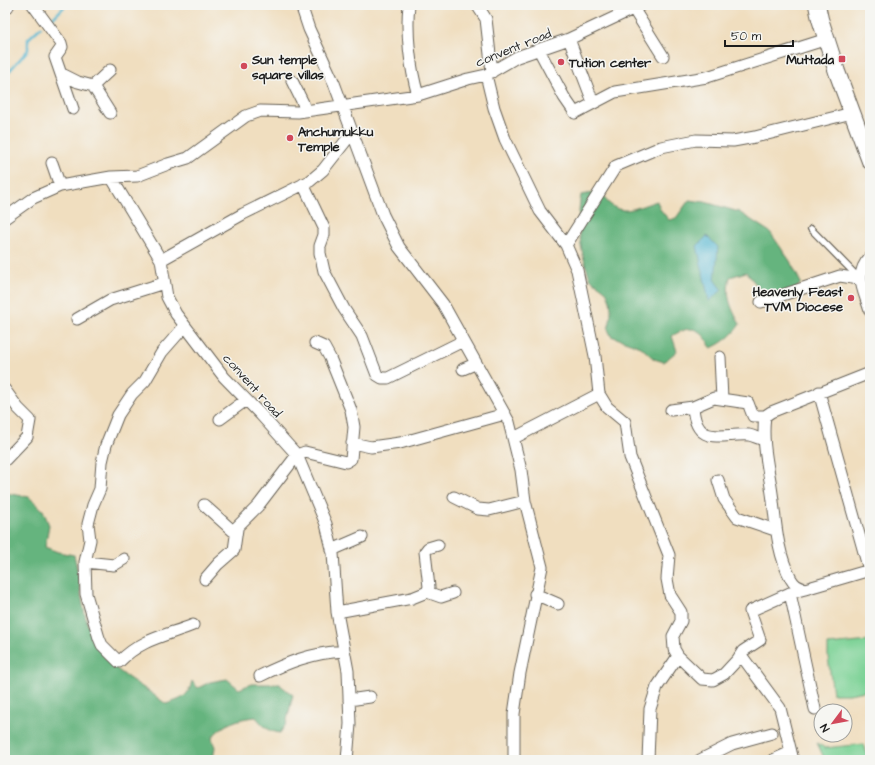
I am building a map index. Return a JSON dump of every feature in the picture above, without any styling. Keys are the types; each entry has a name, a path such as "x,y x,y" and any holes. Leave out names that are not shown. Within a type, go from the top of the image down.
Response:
{"main road":[{"path":"817,5 820,19 870,161"}],"street":[{"path":"33,5 61,43 62,46 55,57 73,109"},
{"path":"301,5 309,29 334,83 383,215 399,247 443,304 475,364 505,414 514,438 525,501 542,567 540,583 535,594 514,714 514,760"},
{"path":"409,5 407,22 413,78 418,95"},
{"path":"477,5 486,19 489,74 494,108 505,139 540,211 566,245 577,270 595,356 599,394 607,407 625,422 630,457 669,556 667,579 670,595 681,612 681,621 673,636 674,649 678,656 702,679 713,680 724,674 743,651 760,640 750,611 804,589 870,570 820,392"},
{"path":"635,6 663,56"},
{"name":"convent road","path":"5,218 33,198 60,186 111,177 137,176 188,158 246,116 260,111 298,112 418,95 489,74 517,57 570,39 635,6"},
{"path":"570,39 594,102"},
{"path":"539,50 564,97 575,112 615,92 707,77 827,39"},
{"path":"93,86 110,70"},
{"path":"62,74 78,82 93,86 110,113"},
{"path":"292,81 303,103 305,111"},
{"path":"566,245 616,166 661,147 696,140 733,141 852,113"},
{"path":"111,177 161,260 243,214 303,184 323,170 352,134"},
{"path":"52,163 60,186"},
{"path":"303,184 324,228 324,235 320,246 324,271 344,309 362,336 377,374 382,378 388,378 463,341"},
{"path":"870,257 862,268 859,279 870,311"},
{"name":"convent road","path":"161,260 167,297 184,327 224,377 297,455 326,524 332,550 337,612 348,671 350,724 346,760"},
{"path":"761,302 840,276 859,279"},
{"path":"77,319 110,300 164,283"},
{"path":"184,327 162,352 145,381 132,394 110,432 102,462 100,489 93,505 88,524 90,540 85,562 86,594 98,638 119,662 130,651 148,640 193,625"},
{"path":"204,505 230,530 233,531 237,529 263,500 297,455 305,452 346,462 352,457 354,427 351,410 330,358 324,347 315,343"},
{"path":"720,357 722,399"},
{"path":"462,369 475,364"},
{"path":"671,410 693,407 714,398 748,403 754,416 765,416 820,392 870,373"},
{"path":"5,390 18,408 30,420 27,437 5,460"},
{"path":"514,438 599,394"},
{"path":"220,419 246,400"},
{"path":"693,407 694,422 705,432 714,437 750,435 764,440"},
{"path":"352,443 371,447 400,444 505,414"},
{"path":"765,416 764,440 773,502 775,530 790,578 795,586 804,589"},
{"path":"718,480 724,499 736,517 775,530"},
{"path":"454,496 478,509 489,510 525,501"},
{"path":"204,579 234,550 237,529"},
{"path":"332,550 362,537"},
{"path":"427,592 429,587 425,552 428,548 438,545"},
{"path":"85,562 114,565 124,559"},
{"path":"337,612 412,598 427,592 440,597 453,593"},
{"path":"535,594 558,604"},
{"path":"790,594 814,703"},
{"path":"260,676 285,664 321,652 344,651"},
{"path":"741,654 780,708 792,756 773,760"},
{"path":"648,760 650,709 657,687 678,656"},
{"path":"349,700 370,697"},
{"path":"700,760 732,744 772,733"}],"lane":[{"path":"811,229 859,279"}],"green space":[{"path":"600,192 607,201 619,209 632,209 657,201 660,209 669,220 676,218 689,200 705,202 739,212 770,232 790,261 801,283 793,292 772,305 763,301 759,288 746,272 730,277 728,290 730,302 740,324 734,332 720,344 711,348 703,336 695,330 690,329 679,332 672,336 677,351 664,362 654,359 641,347 611,336 608,329 611,304 608,294 590,277 586,266 581,246 579,225 581,195"},
{"path":"5,493 29,497 43,510 49,525 45,547 58,552 74,555 83,606 90,631 103,655 112,665 166,704 183,697 188,691 192,681 198,688 210,682 227,679 239,689 251,684 279,684 293,695 286,724 280,733 266,728 256,717 237,720 220,729 212,738 215,747 213,760 5,760"},
{"path":"870,641 870,690 849,694 833,694 828,657 828,645"},
{"path":"817,743 825,748 863,744 870,760 825,760"}],"water":[{"path":"707,236 718,247 715,281 722,290 709,301 697,246"}],"waterway":[{"path":"51,20 66,5"},
{"path":"5,76 28,50 28,39 41,27"}],"place":[{"name":"Muttada","path":"842,59"},
{"name":"Tution center","path":"561,62"},
{"name":"Sun temple square villas","path":"244,66"},
{"name":"Anchumukku Temple","path":"290,138"},
{"name":"Heavenly Feast TVM Diocese","path":"851,298"}]}
